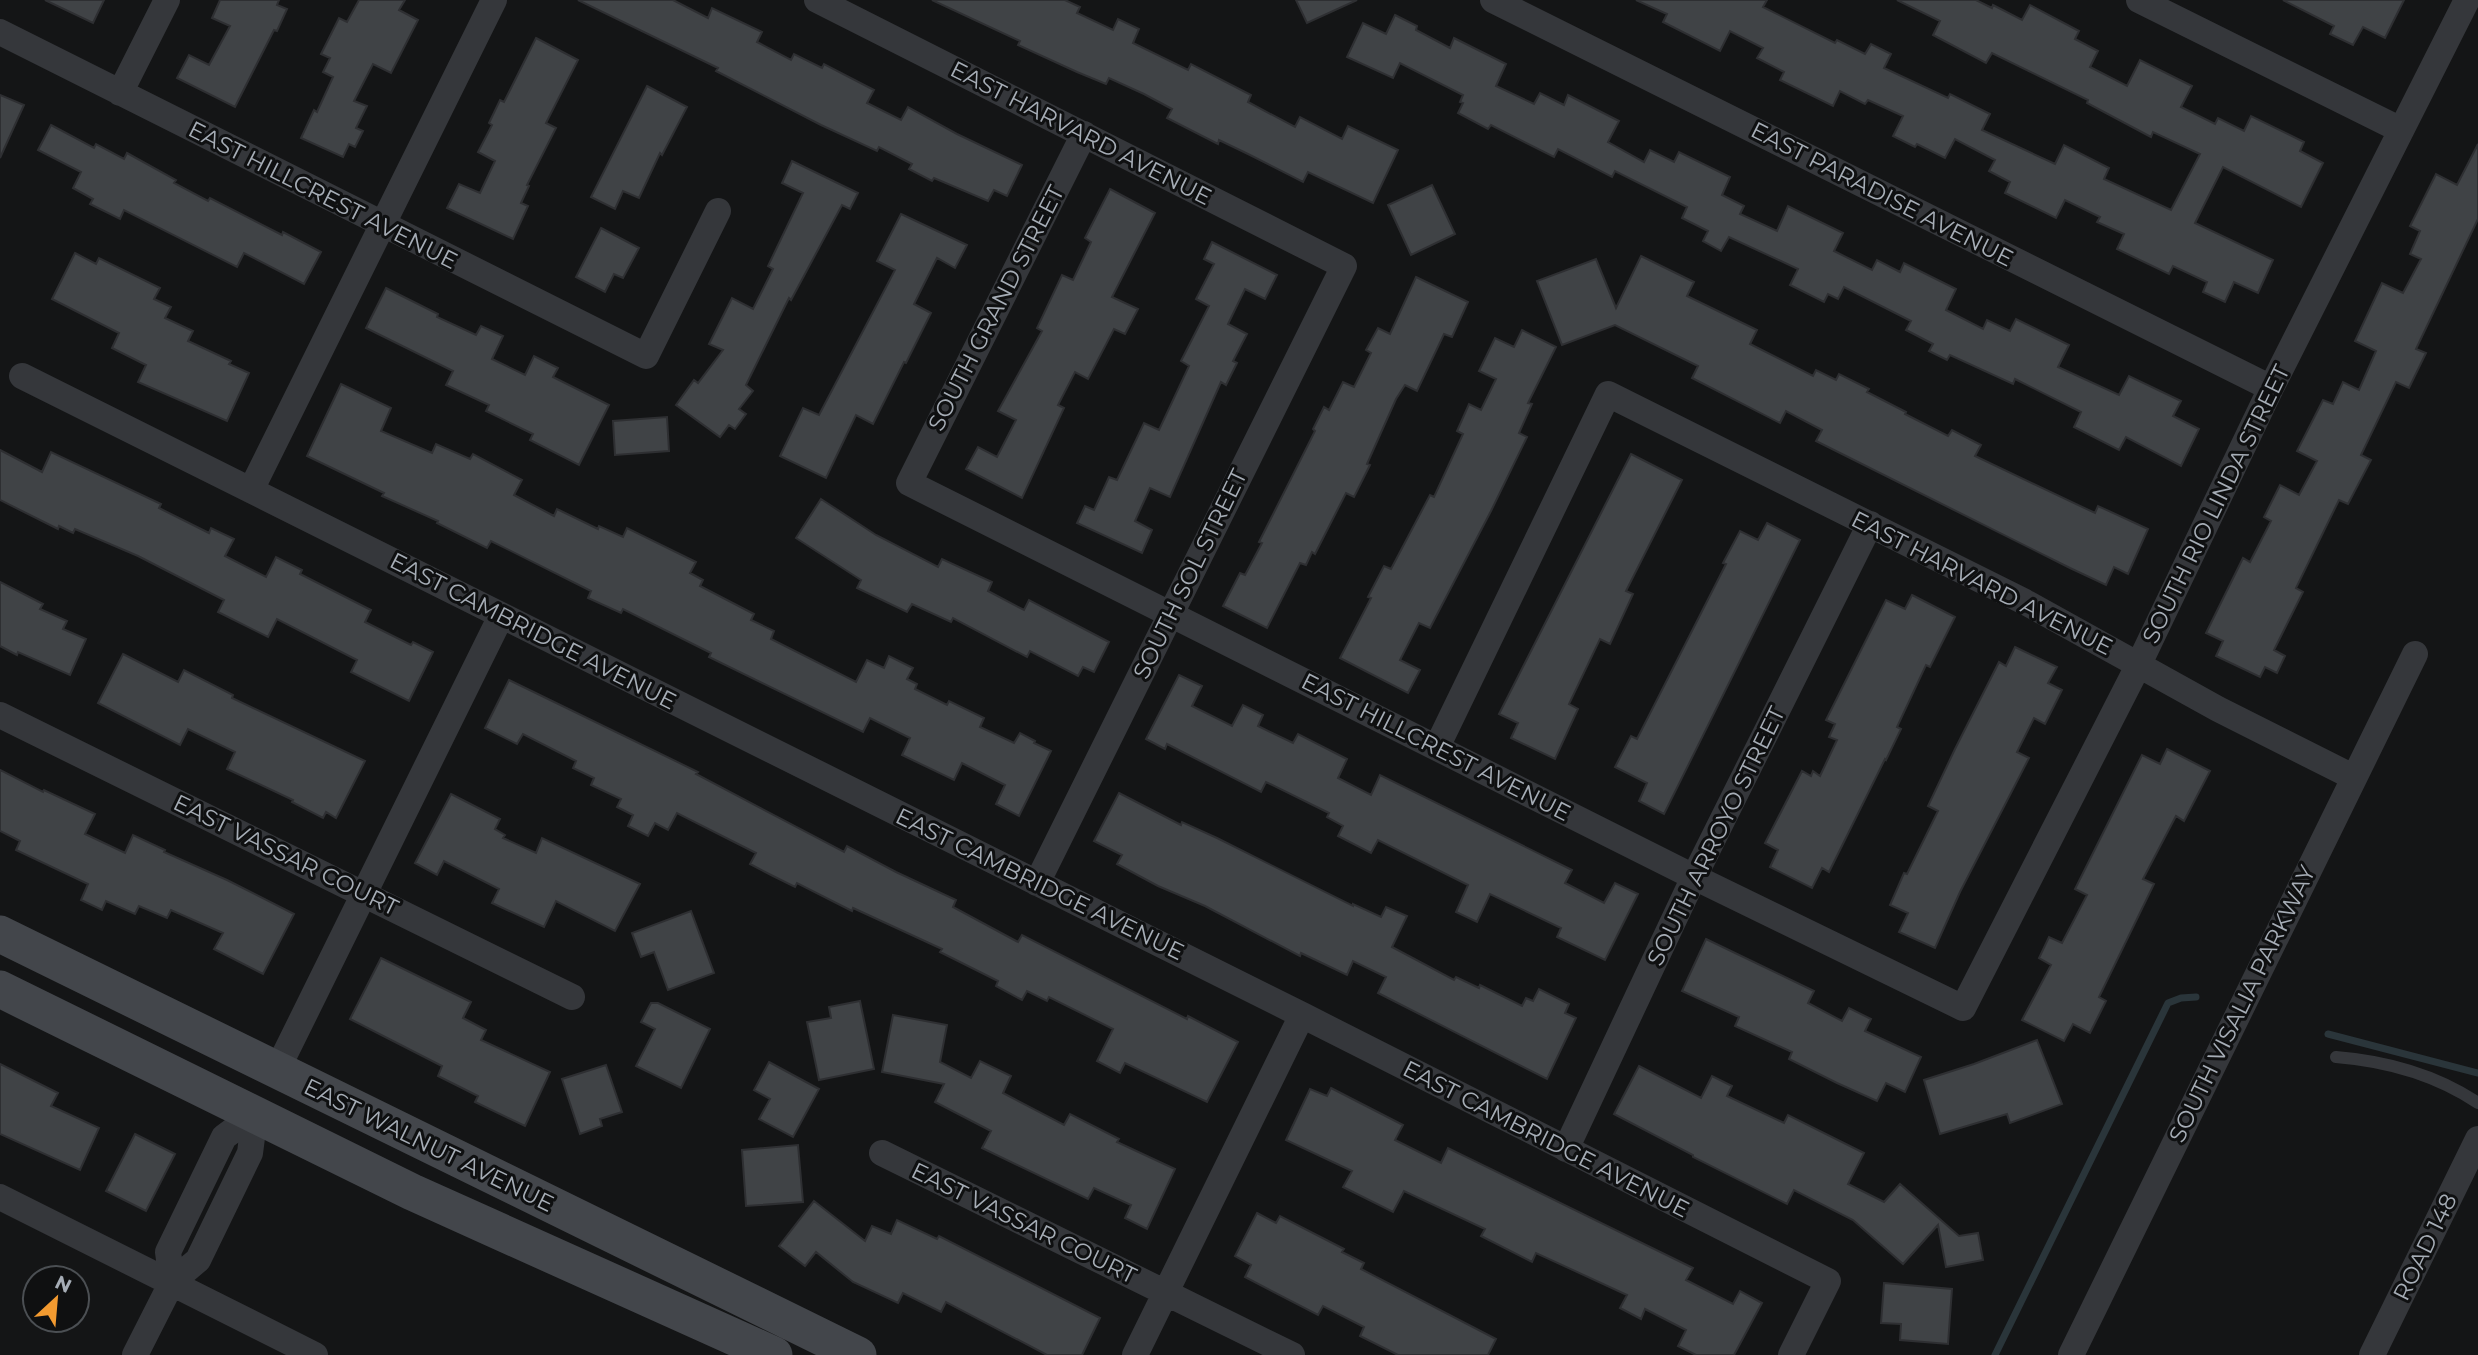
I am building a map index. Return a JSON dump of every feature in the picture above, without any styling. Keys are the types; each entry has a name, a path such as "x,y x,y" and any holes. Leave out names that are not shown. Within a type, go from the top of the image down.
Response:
{"main road":[{"name":"EAST WALNUT AVENUE","path":"0,934 858,1355"},
{"name":"EAST WALNUT AVENUE","path":"0,989 412,1192 735,1346 774,1355"},
{"path":"35,1006 123,1021 219,1070 277,1070"},
{"path":"255,1114 299,1110 413,1165 473,1166"},
{"path":"735,1346 747,1300"}],"street":[{"path":"120,93 167,0"},
{"path":"251,490 494,0"},
{"name":"EAST HARVARD AVENUE","path":"817,0 1344,266"},
{"name":"EAST PARADISE AVENUE","path":"1493,0 2271,388"},
{"path":"2139,0 2401,130"},
{"name":"SOUTH RIO LINDA STREET","path":"1963,1009 2139,664 2271,388 2467,0"},
{"name":"EAST HILLCREST AVENUE","path":"0,32 646,356 718,211"},
{"name":"SOUTH GRAND STREET","path":"909,483 1083,134"},
{"name":"SOUTH SOL STREET","path":"1037,883 1344,266"},
{"name":"EAST CAMBRIDGE AVENUE","path":"22,376 1302,1015 1828,1281 1791,1355"},
{"name":"EAST HARVARD AVENUE","path":"1437,747 1608,394 2025,602 2218,709 2353,777"},
{"name":"EAST HILLCREST AVENUE","path":"909,483 1963,1009"},
{"name":"SOUTH ARROYO STREET","path":"1566,1149 1694,877 1870,524"},
{"path":"277,1070 501,616"},
{"name":"SOUTH VISALIA PARKWAY","path":"2070,1355 2415,654"},
{"name":"EAST VASSAR COURT","path":"0,715 572,997"},
{"path":"1135,1355 1302,1015"},
{"path":"135,1355 172,1282 168,1252 224,1137 255,1114"},
{"name":"ROAD 148","path":"2372,1355 2478,1139"},
{"name":"EAST VASSAR COURT","path":"882,1153 1292,1355"},
{"path":"0,1197 315,1355"}],"lane":[{"path":"2336,1056 2374,1060 2414,1072 2442,1083 2478,1103"}],"building":[{"path":"45,0 104,0 93,23"},
{"path":"220,0 279,0 277,5 287,9 235,107 177,78 189,55 209,65 230,26 212,18"},
{"path":"359,0 405,0 399,10 418,20 391,73 373,64 354,101 367,106 356,128 363,131 355,147 349,144 343,157 301,138 333,77 323,72 330,58 321,54 339,18 347,22"},
{"path":"578,0 673,0 708,18 712,8 762,32 757,42 791,60 794,54 822,68 824,64 874,90 867,103 901,120 908,107 1022,165 1007,196 994,190 988,201 934,178 932,181 909,169 912,164 879,147 877,151 821,125 716,71 718,68"},
{"path":"932,0 1065,0 1080,7 1077,13 1113,30 1118,19 1139,29 1133,43 1188,70 1191,64 1251,95 1248,102 1295,127 1300,117 1342,139 1348,126 1398,150 1373,203 1308,172 1303,182 1219,140 1218,144 1167,118 1172,109 1144,94 1109,78 1106,84 1077,72 1018,45 1020,41"},
{"path":"1296,0 1357,0 1307,23"},
{"path":"1636,0 1767,0 1763,7 1835,43 1837,40 1865,54 1871,44 1891,54 1884,68 1948,98 1950,94 1990,114 1982,130 2055,164 2064,145 2109,168 2104,179 2171,210 2200,154 2153,132 2151,137 2087,103 2088,100 1992,53 1986,63 1933,35 1940,21 1897,0 1976,0 1992,8 1993,5 2022,20 2030,5 2079,31 2075,39 2098,51 2090,67 2127,86 2140,60 2192,86 2181,107 2215,124 2218,118 2244,131 2251,116 2304,142 2300,151 2323,163 2301,207 2223,167 2195,223 2273,260 2258,293 2234,282 2225,302 2203,292 2207,282 2173,266 2169,274 2117,249 2124,234 2097,222 2100,217 2065,200 2056,218 2005,193 2010,182 1989,171 1995,160 1955,139 1945,158 1917,144 1915,147 1893,136 1903,116 1868,100 1865,104 1840,91 1833,106 1780,80 1784,72 1757,58 1763,48 1730,31 1720,51 1663,22 1667,14"},
{"path":"2283,0 2404,0 2385,38 2363,27 2353,45 2330,34 2334,26"},
{"path":"1395,15 1450,48 1454,38 1506,64 1496,86 1534,104 1540,93 1564,105 1568,95 1619,121 1608,142 1644,162 1650,150 1674,162 1679,152 1730,177 1722,195 1744,206 1740,214 1777,231 1788,206 1843,233 1834,251 1872,270 1877,260 1900,272 1904,263 1956,289 1946,310 1983,329 1987,320 2010,331 2016,319 2069,345 2058,367 2119,395 2129,376 2181,401 2173,416 2199,429 2181,466 2126,437 2119,450 2074,427 2081,412 2015,379 2013,384 1950,355 1947,360 1929,351 1933,344 1906,330 1911,321 1844,287 1838,299 1828,294 1824,302 1790,285 1798,269 1729,237 1721,251 1703,241 1708,231 1682,218 1687,207 1615,171 1612,177 1558,149 1554,157 1491,125 1488,129 1458,113 1463,103 1460,102 1463,95 1400,63 1393,78 1347,57 1363,23 1386,34"},
{"path":"536,38 578,60 546,123 556,128 527,185 529,186 521,203 528,206 513,239 447,208 459,184 480,193 495,161 478,152 492,125 489,123 500,100 504,102"},
{"path":"647,86 687,107 662,155 660,153 639,198 623,191 615,209 591,197"},
{"path":"0,95 24,105 0,158"},
{"path":"51,125 94,148 96,144 124,159 127,153 208,201 210,198 321,252 304,284 244,253 237,267 124,210 120,219 90,204 93,199 73,188 81,172 38,150"},
{"path":"2478,144 2478,219 2416,349 2426,353 2409,388 2396,382 2361,455 2371,460 2348,504 2339,500 2296,588 2303,592 2274,650 2285,656 2277,673 2265,667 2260,677 2216,656 2223,641 2206,633 2243,558 2250,562 2271,521 2264,517 2280,485 2299,495 2317,461 2297,451 2323,400 2333,404 2343,382 2359,390 2376,351 2355,341 2382,283 2403,293 2421,259 2410,254 2420,231 2410,226 2436,174 2457,185"},
{"path":"792,161 858,193 850,209 842,205 791,300 789,298 746,385 753,391 739,409 746,414 735,429 729,425 720,437 676,405 694,380 698,383 723,350 709,344 732,298 753,309 773,269 768,266 803,193 782,183"},
{"path":"1432,185 1455,234 1411,255 1388,205"},
{"path":"1110,189 1155,213 1112,297 1138,309 1125,334 1114,329 1088,379 1075,372 1058,405 1064,408 1022,498 966,469 978,447 997,457 1016,420 998,411 1042,331 1037,328 1062,275 1073,280 1091,242 1085,238"},
{"path":"901,214 967,245 955,268 937,258 914,304 931,313 906,363 904,362 873,424 856,415 826,478 780,456 803,408 819,415 895,270 877,261"},
{"path":"601,228 639,248 623,278 614,274 605,292 576,277"},
{"path":"1212,242 1277,275 1265,299 1245,289 1228,324 1247,334 1233,361 1237,363 1226,385 1221,382 1170,497 1150,488 1135,521 1152,530 1142,553 1077,523 1085,506 1094,510 1109,477 1117,480 1144,423 1159,430 1189,366 1181,361 1209,306 1196,299 1214,264 1204,259"},
{"path":"75,253 96,264 99,258 160,288 154,299 171,307 165,318 193,331 188,341 231,361 229,364 249,373 227,421 138,382 146,365 112,348 119,333 52,299"},
{"path":"1641,256 1694,282 1687,296 1757,330 1750,344 1813,376 1816,370 1836,380 1839,374 1869,389 1867,392 1906,412 1905,414 1948,436 1952,430 1981,445 1975,456 2095,513 2098,506 2148,529 2128,574 2114,567 2106,585 2070,568 1816,441 1822,430 1786,411 1780,423 1692,378 1698,366 1615,325 1562,345 1537,281 1596,259 1616,308"},
{"path":"1416,277 1468,302 1452,337 1444,334 1417,391 1405,385 1396,399 1367,464 1370,465 1354,497 1346,493 1315,554 1312,552 1306,565 1300,563 1267,628 1223,606 1240,573 1245,575 1262,543 1259,542 1315,431 1313,429 1324,407 1329,410 1343,382 1354,387 1371,353 1366,350 1378,328 1390,334"},
{"path":"386,288 476,335 481,326 503,336 492,359 525,375 534,356 558,368 553,377 609,405 579,465 530,440 533,434 486,411 489,405 446,385 453,371 366,328"},
{"path":"1522,330 1556,347 1528,403 1532,404 1519,433 1527,437 1491,511 1430,628 1419,623 1400,660 1420,670 1408,693 1340,658 1384,566 1391,569 1430,495 1434,497 1463,434 1457,431 1469,404 1481,410 1496,379 1479,371 1495,338 1514,347"},
{"path":"341,384 391,408 381,431 432,453 436,444 470,459 473,454 522,480 514,495 554,516 557,509 598,529 599,526 623,537 627,528 696,562 690,573 703,580 700,586 754,614 751,620 774,631 771,639 856,682 867,660 884,668 889,656 913,668 907,679 917,684 915,689 947,705 949,701 984,718 980,727 1014,743 1020,733 1051,751 1019,816 996,804 1005,785 962,763 954,780 902,755 910,738 870,718 863,732 709,657 711,653 623,609 621,613 588,598 591,591 491,541 487,548 307,456"},
{"path":"667,417 669,451 615,455 613,421"},
{"path":"0,450 42,472 51,452 161,504 159,508 209,533 211,528 234,539 225,556 266,577 276,557 302,570 300,574 371,610 365,622 411,645 413,642 433,652 409,701 351,672 357,660 277,619 268,637 218,612 224,600 138,556 75,529 73,533 59,526 58,529 0,500"},
{"path":"1631,454 1682,480 1626,591 1633,594 1610,644 1600,639 1569,704 1578,709 1555,759 1511,738 1518,723 1499,714"},
{"path":"821,499 876,535 938,567 942,559 992,582 988,591 1024,610 1029,600 1109,642 1094,672 1083,667 1078,676 1030,651 1027,657 953,618 951,622 912,604 907,612 857,588 861,580 796,538"},
{"path":"1767,523 1800,540 1664,814 1639,801 1647,783 1615,767 1631,736 1637,739 1740,531 1758,540"},
{"path":"0,582 43,604 40,609 67,621 63,629 86,639 70,675 0,646"},
{"path":"1912,595 1955,617 1930,667 1926,665 1897,727 1901,729 1829,872 1822,868 1812,888 1770,867 1778,850 1765,843 1802,771 1811,776 1813,771 1820,776 1837,740 1829,737 1835,724 1826,720 1886,600 1905,609"},
{"path":"2015,647 2057,667 2048,683 2062,690 2045,724 2034,718 2017,752 2029,758 1960,892 1935,948 1899,932 1908,913 1890,905 1938,811 1928,806 1955,749 1999,662 2006,666"},
{"path":"123,654 178,682 184,670 233,695 232,698 365,761 336,818 326,812 323,818 292,802 293,800 227,769 235,752 188,729 180,745 98,703"},
{"path":"1179,675 1202,686 1192,706 1232,726 1243,705 1263,715 1258,726 1293,743 1298,734 1347,759 1338,778 1371,795 1380,775 1572,870 1565,883 1604,903 1615,883 1638,894 1605,960 1557,937 1561,928 1490,894 1477,922 1456,912 1468,885 1378,840 1371,853 1338,836 1343,826 1327,817 1329,813 1266,782 1261,792 1167,744 1165,749 1146,739"},
{"path":"509,680 698,772 696,774 844,852 847,846 956,900 953,907 1018,942 1022,935 1238,1042 1207,1102 1125,1063 1120,1073 1097,1061 1113,1029 1049,997 1047,1001 1027,991 1022,1000 996,986 998,981 940,952 942,949 853,908 852,911 797,883 795,887 750,864 756,853 677,813 668,830 655,823 648,836 628,826 633,815 617,807 621,799 591,785 594,778 573,768 576,761 523,734 517,744 485,728"},
{"path":"2167,749 2210,771 2184,821 2176,816 2143,879 2154,884 2099,997 2106,1001 2090,1033 2073,1024 2064,1041 2022,1020 2051,965 2039,958 2049,937 2062,943 2087,895 2075,889 2142,755 2160,764"},
{"path":"0,770 95,814 85,834 125,853 133,835 294,914 263,974 214,949 223,933 171,910 167,918 139,906 135,914 106,901 102,910 81,900 88,884 16,850 20,841 0,831"},
{"path":"1119,793 1353,906 1381,917 1386,907 1407,916 1392,947 1454,980 1456,977 1479,988 1480,985 1522,1006 1526,998 1533,1001 1539,989 1569,1004 1565,1013 1576,1018 1547,1079 1378,993 1386,977 1353,961 1347,975 1301,953 1300,956 1117,864 1122,855 1094,841"},
{"path":"451,794 500,819 495,829 505,835 503,838 536,853 542,838 640,884 615,931 556,901 544,927 492,903 499,889 444,861 437,875 415,863"},
{"path":"691,911 714,973 668,990 654,952 641,957 632,933"},
{"path":"1706,939 1814,991 1808,1003 1842,1021 1849,1008 1871,1019 1865,1031 1921,1057 1905,1092 1886,1083 1877,1101 1837,1083 1789,1059 1792,1052 1735,1026 1739,1017 1682,991"},
{"path":"381,958 471,1002 463,1018 486,1030 481,1040 550,1072 525,1126 475,1102 478,1096 438,1076 442,1066 350,1019"},
{"path":"860,1001 874,1069 819,1080 807,1022 831,1018 829,1007"},
{"path":"651,1003 658,1003 710,1029 681,1088 636,1066 655,1029 641,1022"},
{"path":"893,1015 947,1025 940,1062 971,1078 980,1061 1011,1076 1003,1093 1064,1125 1070,1114 1119,1139 1117,1142 1175,1169 1147,1229 1125,1218 1131,1205 1094,1188 1088,1199 982,1148 991,1131 935,1102 944,1084 882,1072"},
{"path":"2037,1040 2062,1104 2010,1123 2007,1114 1940,1134 1924,1080"},
{"path":"769,1062 819,1089 793,1137 759,1119 770,1099 754,1090"},
{"path":"0,1064 58,1093 51,1106 99,1128 80,1170 0,1134"},
{"path":"606,1065 622,1112 600,1119 602,1126 580,1134 562,1079"},
{"path":"1639,1066 1701,1098 1712,1076 1732,1086 1727,1096 1784,1123 1788,1115 1864,1153 1848,1184 1884,1202 1900,1184 1959,1236 1978,1233 1983,1260 1946,1267 1938,1225 1903,1264 1853,1220 1794,1190 1787,1204 1614,1114"},
{"path":"1331,1088 1403,1125 1395,1140 1441,1163 1448,1148 1693,1268 1686,1280 1733,1304 1740,1291 1762,1303 1734,1355 1696,1355 1678,1346 1686,1330 1645,1309 1641,1319 1620,1308 1627,1295 1536,1253 1532,1262 1481,1236 1485,1229 1404,1191 1393,1212 1343,1187 1352,1171 1286,1140 1310,1089 1327,1096"},
{"path":"135,1134 175,1154 146,1211 106,1191"},
{"path":"798,1145 803,1202 746,1206 742,1150"},
{"path":"814,1201 865,1241 872,1226 891,1234 897,1220 937,1239 939,1236 1100,1318 1082,1355 1047,1355 946,1302 941,1312 903,1293 898,1303 853,1282 816,1252 805,1266 779,1246"},
{"path":"1257,1213 1276,1223 1280,1216 1344,1249 1342,1252 1364,1263 1361,1269 1496,1339 1488,1355 1398,1355 1360,1336 1364,1327 1323,1306 1318,1315 1245,1277 1251,1265 1235,1256"},
{"path":"1884,1283 1952,1289 1948,1344 1900,1340 1901,1324 1881,1323"}],"waterway":[{"path":"1995,1355 2168,1003 2181,998 2196,997"},
{"path":"2328,1034 2478,1073"}]}
